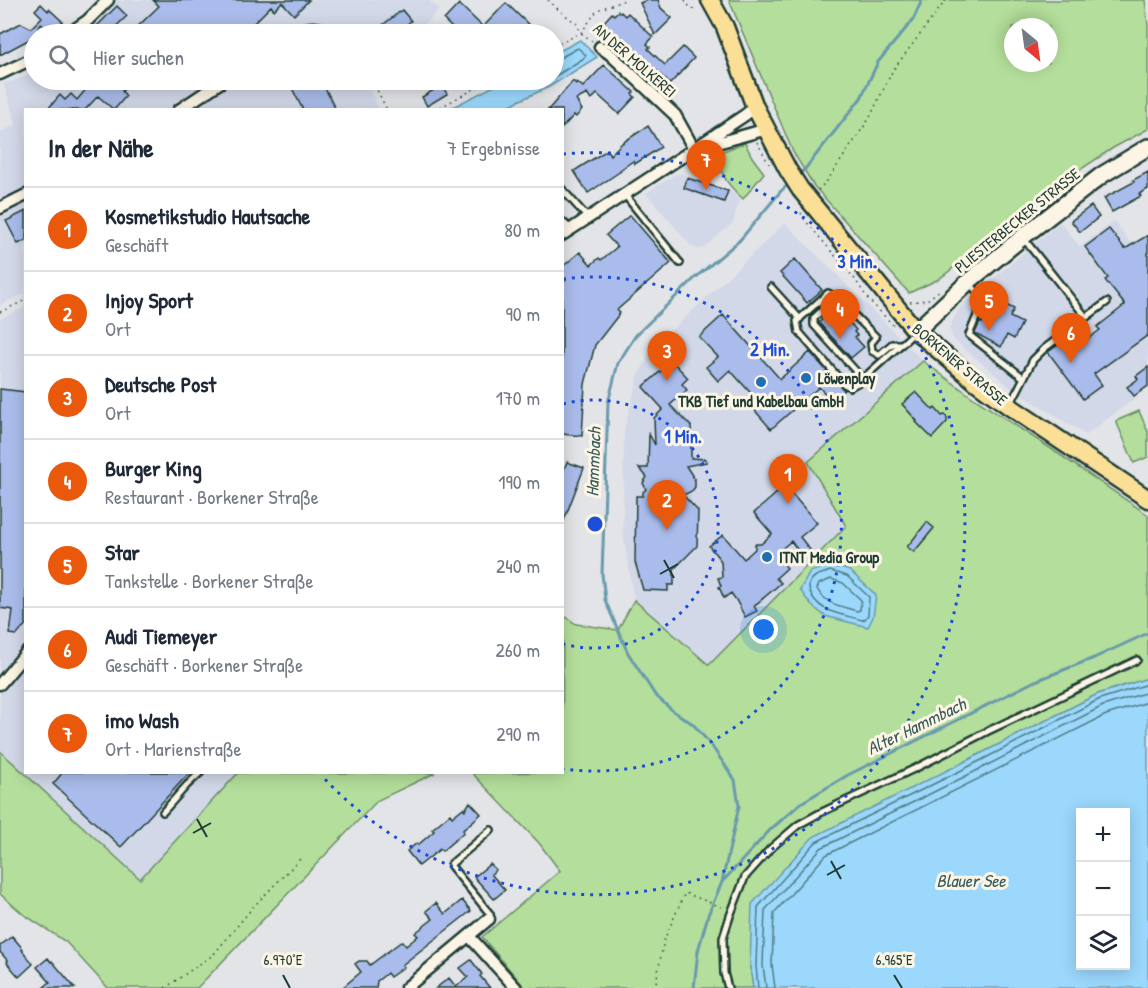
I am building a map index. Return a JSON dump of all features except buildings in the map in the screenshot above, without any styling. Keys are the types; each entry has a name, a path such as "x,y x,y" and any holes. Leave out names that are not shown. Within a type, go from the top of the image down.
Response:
{"main road":[{"name":"BORKENER STRASSE","path":"706,3 725,27 755,107 802,199 913,334 1009,406 1148,499"},
{"name":"PLIESTERBECKER STRASSE","path":"913,334 968,282 1023,237 1102,175 1148,147"}],"street":[{"path":"83,24 108,0"},
{"name":"AN DER MOLKEREI","path":"600,47 675,115 694,149"},
{"path":"0,74 24,63"},
{"path":"182,108 209,90"},
{"path":"567,232 755,107"},
{"path":"694,149 766,129"},
{"path":"0,208 24,196"},
{"path":"0,684 24,655"},
{"path":"406,988 489,919"},
{"path":"469,936 516,988"}],"lane":[{"path":"564,191 588,218"},
{"path":"624,194 680,263"},
{"path":"1023,237 1086,317"},
{"path":"968,282 984,299 969,334 1024,378"},
{"path":"771,287 800,319"},
{"path":"902,344 892,344 879,355 872,351 871,343 876,337 836,297 828,293 797,321 799,332 844,384 850,387 862,379 902,344 913,334"},
{"path":"836,297 814,318 814,325 862,379"},
{"path":"1009,406 1033,360 1045,348 1107,302"},
{"path":"728,988 724,973 723,938 745,877 770,849 798,825 1137,660"},
{"path":"163,812 199,774"},
{"path":"489,919 490,914 451,864 491,830"}],"path":[{"name":"AN DER MOLKEREI","path":"548,0 576,23 581,33 600,47"},
{"path":"564,41 581,33 596,12 625,0"},
{"path":"685,0 691,9 706,3"},
{"path":"913,334 890,322 868,299 854,278 804,219 802,199 827,181 843,159 869,119 893,70 946,0"},
{"path":"377,90 386,108"},
{"path":"439,108 472,90"},
{"path":"0,312 24,301"},
{"path":"165,988 213,955 254,906 302,857"},
{"path":"655,988 664,940 685,893 725,908"}],"shaded area":[{"path":"116,0 122,2 124,0 429,0 439,10 425,24 90,24"},
{"path":"24,77 24,90 370,90 378,108 24,108 24,293 0,305 0,133 16,125 4,84"},
{"path":"678,173 731,190 739,199 733,223 703,248 697,249 691,246 646,193"},
{"path":"1114,221 1143,259 1148,255 1148,388 1086,435 1010,387 954,340 949,328 960,307 1060,222 1080,247"},
{"path":"785,223 923,361 809,462 846,526 708,666 634,600 623,533 624,430 639,374 654,347"},
{"path":"24,307 24,773 0,751 0,319"},
{"path":"25,774 237,774 140,879"}],"green space":[{"path":"729,0 1145,0 1148,25 1148,129 1113,148 1072,175 939,279 909,293 814,186 793,152"},
{"path":"745,143 764,173 743,199 725,179 718,153"},
{"path":"923,361 975,399 1148,515 1148,678 1098,694 964,762 750,966 753,988 525,988 482,937 560,871 539,843 473,774 564,774 564,616 576,624 618,630 634,600 709,665 846,526 808,462"},
{"path":"1139,411 1148,432 1148,457 1134,463 1116,421"},
{"path":"0,751 140,879 237,774 433,774 378,800 197,988 108,988 66,942 23,914 0,894"}],"water":[{"path":"580,40 597,57 564,78 564,49"},
{"path":"486,90 542,90 506,108 451,108"},
{"path":"831,565 850,571 876,595 873,617 868,627 825,616 811,605 800,590 810,572"},
{"name":"Blauer See","path":"1148,678 1148,988 753,988 750,966 752,904 813,837 1098,694"}],"waterway":[{"name":"Hammbach","path":"797,176 861,98 878,62 913,20 922,0"},
{"name":"Hammbach","path":"694,988 698,951 708,915 722,882 739,806 735,780 711,745 693,724 655,695 628,653 605,600 602,574 608,403 618,363 636,335 695,278 740,240 790,183"},
{"name":"Alter Hammbach","path":"724,880 770,830 801,803 848,775 1033,682 1094,658 1148,633"}],"place":[{"name":"imo Wash","path":"706,190"},
{"name":"Star","path":"989,331"},
{"name":"Burger King","path":"840,339"},
{"name":"Audi Tiemeyer","path":"1071,363"},
{"name":"Löwenplay","path":"806,378"},
{"name":"Deutsche Post","path":"667,381"},
{"name":"TKB Tief und Kabelbau GmbH","path":"761,382"},
{"name":"Kosmetikstudio Hautsache","path":"788,504"},
{"name":"Injoy Sport","path":"667,530"},
{"name":"ITNT Media Group","path":"767,557"}]}
